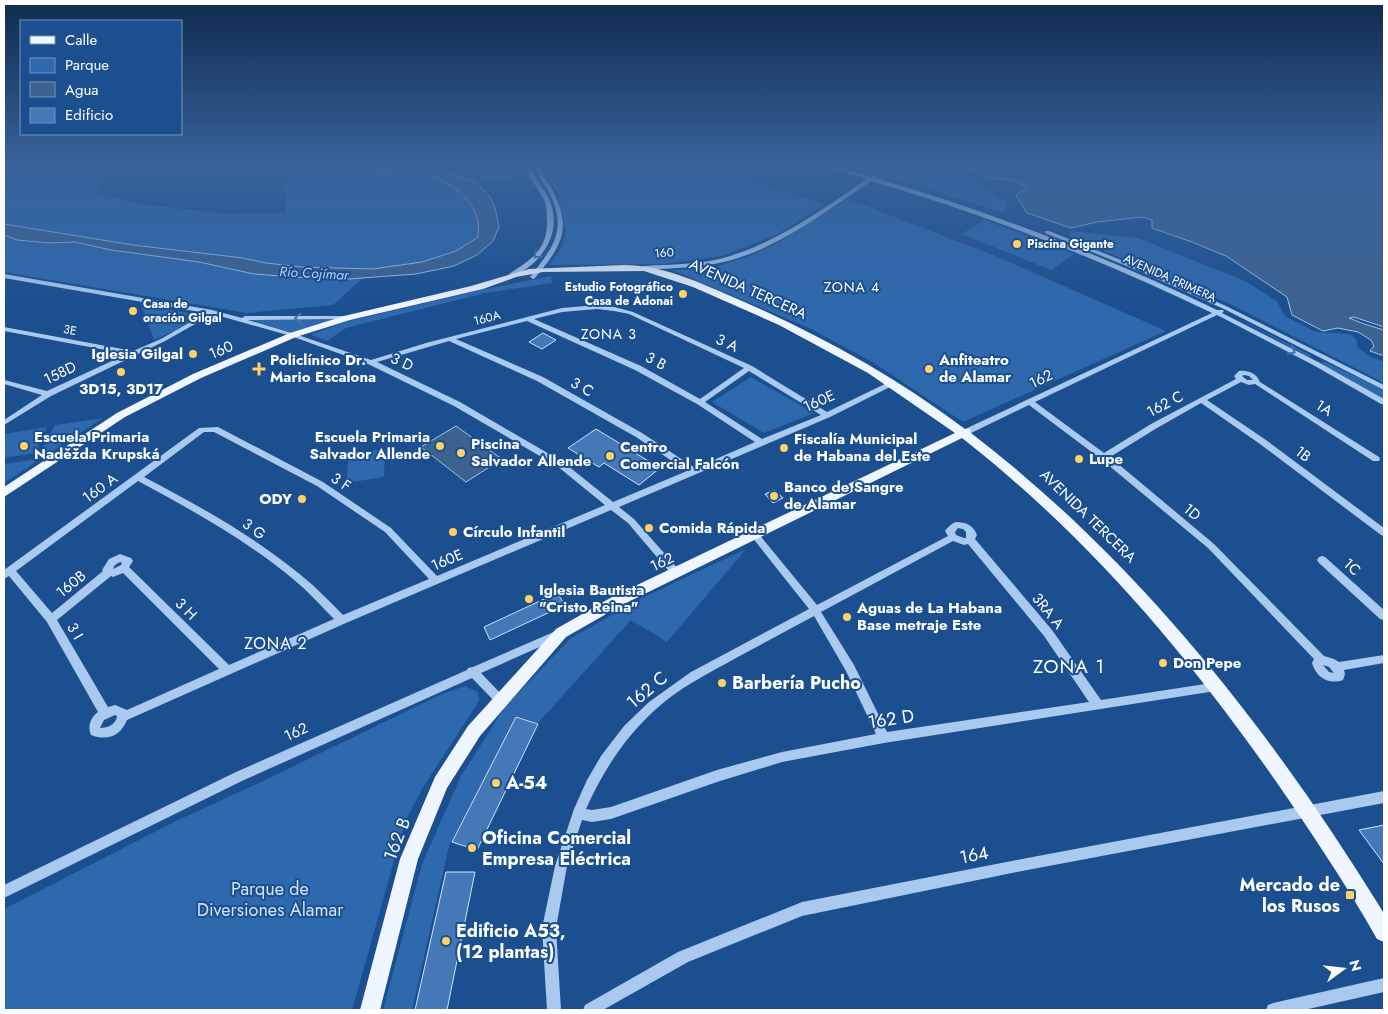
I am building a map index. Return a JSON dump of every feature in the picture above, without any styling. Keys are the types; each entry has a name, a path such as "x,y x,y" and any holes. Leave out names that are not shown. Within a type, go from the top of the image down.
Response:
{"main road":[{"name":"160","path":"474,288 511,275 581,269 644,268"},
{"name":"AVENIDA TERCERA","path":"644,268 695,285 777,320 819,341 892,384 966,432 1019,475 1084,534 1151,606 1218,688 1307,812 1384,932"},
{"name":"160","path":"4,493 121,415 174,387 293,335 347,318 474,288 522,279 536,273"},
{"path":"511,275 522,279"},
{"name":"162","path":"561,633 617,601 966,432"},
{"name":"162 B","path":"370,1010 409,858 442,783 474,731 561,633"}],"street":[{"path":"511,275 538,256 551,236 550,211"},
{"path":"536,273 556,248 561,232 558,211"},
{"name":"160","path":"644,268 703,263 736,256 776,239 819,211"},
{"name":"AVENIDA PRIMERA","path":"972,211 1064,245 1222,310 1384,388"},
{"name":"3 D","path":"4,276 212,312 293,335 371,362 426,387 560,464 631,521 676,573"},
{"name":"160A","path":"371,362 450,339 563,311 610,307"},
{"name":"3 A","path":"610,307 631,313 749,368 827,415"},
{"name":"AVENIDA PRIMERA","path":"1222,310 1384,402"},
{"name":"162","path":"966,432 1222,310"},
{"name":"158D","path":"4,423 48,394 169,337 212,312"},
{"path":"234,318 347,318"},
{"name":"3 B","path":"529,319 638,368 700,402 762,442"},
{"name":"3E","path":"4,329 132,353"},
{"name":"3 C","path":"450,339 540,379 639,435 694,471"},
{"path":"1312,361 1320,357"},
{"path":"700,402 749,368"},
{"name":"162 C","path":"1104,456 1154,426 1241,379 1251,383 1256,382"},
{"path":"4,382 48,394"},
{"name":"1A","path":"1256,382 1376,459"},
{"name":"160E","path":"123,717 342,620 436,582 612,505 827,415 892,384"},
{"name":"1B","path":"1203,401 1264,442 1384,533"},
{"name":"1D","path":"1029,402 1104,456 1211,546 1321,660 1330,662 1338,667 1384,659"},
{"name":"160 A","path":"7,573 202,430 214,429"},
{"name":"3 F","path":"214,429 320,484 388,530 436,582"},
{"name":"3 G","path":"138,476 212,516 263,552 298,578 342,620"},
{"path":"960,525 970,530 972,535 970,540 960,541 953,537 951,529 960,525"},
{"path":"755,535 784,568 815,610 850,668 884,738"},
{"name":"162 C","path":"554,1010 549,928 561,866 578,813 591,784 605,760 628,730 653,705 695,675 953,537"},
{"name":"3RA A","path":"970,540 1048,633 1098,705"},
{"name":"3 H","path":"110,572 107,570 109,565 120,558 128,561 124,568 228,671"},
{"name":"1C","path":"1322,560 1384,616"},
{"name":"160B","path":"51,619 110,572"},
{"name":"3 I","path":"7,573 51,619 105,713"},
{"name":"162","path":"4,892 240,776 472,671 561,633"},
{"path":"472,671 501,701"},
{"name":"162 D","path":"578,813 592,816 610,813 717,776 782,757 884,738 1218,688"},
{"path":"120,711 123,717 116,728 106,733 98,733 95,731 95,724 105,713 120,711"},
{"name":"164","path":"590,1010 683,956 802,909 1022,865 1384,797"},
{"path":"1272,1010 1384,985"}],"green space":[{"path":"4,211 202,211 226,214 285,213 285,211 473,211 479,222 478,237 456,251 422,262 373,269 333,305 247,313 4,272"},
{"path":"562,211 813,211 776,235 722,256 663,264 549,265 562,247 566,231"},
{"path":"828,211 880,211 998,257 1166,331 963,422 874,363 811,329 672,270 708,269 755,254 779,242"},
{"name":"Piscina Gigante","path":"985,220 1074,254 1051,270 961,234"},
{"path":"1071,231 1138,238 1245,281 1277,301 1285,316 1316,332 1350,334 1357,340 1357,347 1371,357 1384,362 1384,383 1230,304 1069,236"},
{"path":"551,276 552,283 485,293 346,328 327,341 312,334 349,321 481,290"},
{"path":"141,305 201,315 154,340"},
{"path":"1230,314 1312,356 1309,357"},
{"path":"250,320 333,320 292,333"},
{"path":"1325,362 1384,390 1384,399 1321,363"},
{"path":"751,377 814,413 764,433 712,402"},
{"path":"103,418 4,483 4,464 37,459 55,425"},
{"name":"Escuela Primaria Naděžda Krupská","path":"47,427 35,453 4,458 4,434"},
{"path":"385,449 384,477 346,483 349,454"},
{"path":"746,549 667,642 631,620 538,723 516,716 449,846 412,1010 383,1010 422,864 461,776 505,707 571,638 644,597"},
{"name":"Parque de Diversiones Alamar","path":"465,686 478,692 479,701 422,789 405,822 352,1010 4,1010 4,909 178,820 442,694"}],"water":[{"name":"Río Cojímar","path":"474,211 496,211 499,227 493,241 477,255 454,266 416,274 335,280 254,274 199,262 111,250 75,242 49,243 17,240 4,235 4,224 133,245 243,258 266,263 302,267 373,269 422,262 456,251 478,237 478,223"},
{"path":"1026,211 1384,211 1384,327 1354,317 1349,318 1384,330 1384,356 1370,351 1374,346 1371,340 1358,332 1338,328 1323,331 1292,315 1287,297 1226,256 1152,228 1152,220 1142,217 1097,222 1071,228"},
{"name":"Piscina Salvador Allende","path":"456,426 502,459 466,482 421,447"}],"building":[{"path":"543,333 556,340 542,349 529,342"},
{"name":"Centro Comercial Falcón","path":"596,429 660,468 639,485 604,463 599,467 568,448"},
{"name":"Banco de Sangre de Alamar","path":"775,490 783,498 773,503 765,494"},
{"path":"557,593 565,605 490,640 484,627"},
{"name":"A-54","path":"516,717 538,724 477,850 452,842"},
{"path":"1384,825 1384,864 1359,830"},
{"name":"Edificio A53, (12 plantas)","path":"446,872 475,872 447,1010 415,1010"}],"place":[{"name":"Piscina Gigante","path":"1017,244"},
{"name":"Estudio Fotográfico Casa de Adonai","path":"683,294"},
{"name":"Casa de oración Gilgal","path":"133,311"},
{"name":"Iglesia Gilgal","path":"193,354"},
{"name":"Policlínico Dr. Mario Escalona","path":"259,369"},
{"name":"Anfiteatro de Alamar","path":"929,369"},
{"name":"3D15, 3D17","path":"121,372"},
{"name":"Escuela Primaria Naděžda Krupská","path":"24,446"},
{"name":"Escuela Primaria Salvador Allende","path":"440,446"},
{"name":"Fiscalía Municipal de Habana del Este","path":"784,448"},
{"name":"Piscina Salvador Allende","path":"461,453"},
{"name":"Centro Comercial Falcón","path":"610,456"},
{"name":"Lupe","path":"1079,459"},
{"name":"Banco de Sangre de Alamar","path":"774,496"},
{"name":"ODY","path":"302,499"},
{"name":"Comida Rápida","path":"649,528"},
{"name":"Círculo Infantil","path":"453,532"},
{"name":"Iglesia Bautista \"Cristo Reina\"","path":"529,599"},
{"name":"Aguas de La Habana Base metraje Este","path":"847,617"},
{"name":"Don Pepe","path":"1163,663"},
{"name":"Barbería Pucho","path":"722,683"},
{"name":"A-54","path":"496,783"},
{"name":"Oficina Comercial Empresa Eléctrica","path":"472,848"},
{"name":"Mercado de los Rusos","path":"1350,895"},
{"name":"Edificio A53, (12 plantas)","path":"446,941"}],"district":[{"name":"ZONA 4","path":"852,287"},
{"name":"ZONA 3","path":"609,334"},
{"name":"ZONA 2","path":"276,643"},
{"name":"ZONA 1","path":"1069,666"}]}
